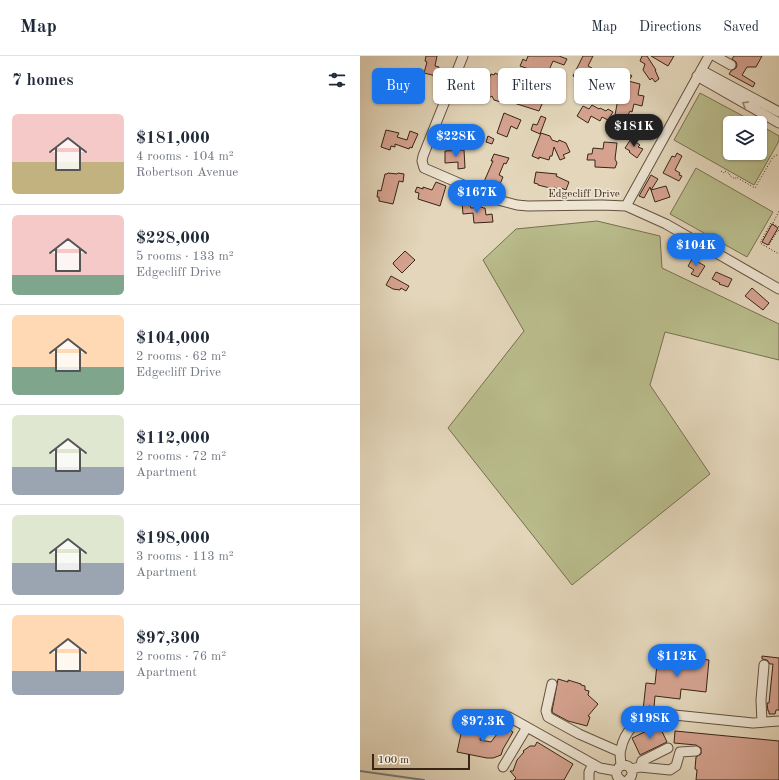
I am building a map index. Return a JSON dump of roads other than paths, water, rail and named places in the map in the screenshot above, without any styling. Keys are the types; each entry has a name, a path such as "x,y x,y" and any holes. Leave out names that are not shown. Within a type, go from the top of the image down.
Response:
{"street":[{"name":"Edgecliff Drive","path":"463,56 423,156 422,162 424,168 498,200 517,205 626,206 666,224 779,289"},
{"path":"626,206 709,56"},
{"path":"715,56 730,65"},
{"path":"699,73 779,112"},
{"path":"699,73 779,123"},
{"path":"762,722 761,700 764,665"},
{"path":"552,684 546,711 548,717 579,734 620,752"},
{"path":"621,780 618,777 620,752 624,740 630,729 640,719 646,716 655,713 753,723 779,721"},
{"path":"476,722 504,716 515,720 604,769 619,768 627,765 633,774"},
{"path":"503,767 527,727"},
{"path":"633,774 642,760 668,748"},
{"path":"633,774 660,770 673,770 676,766 680,752 696,751"},
{"path":"589,780 593,764"}],"waterway":[{"path":"360,771 424,780"}]}
